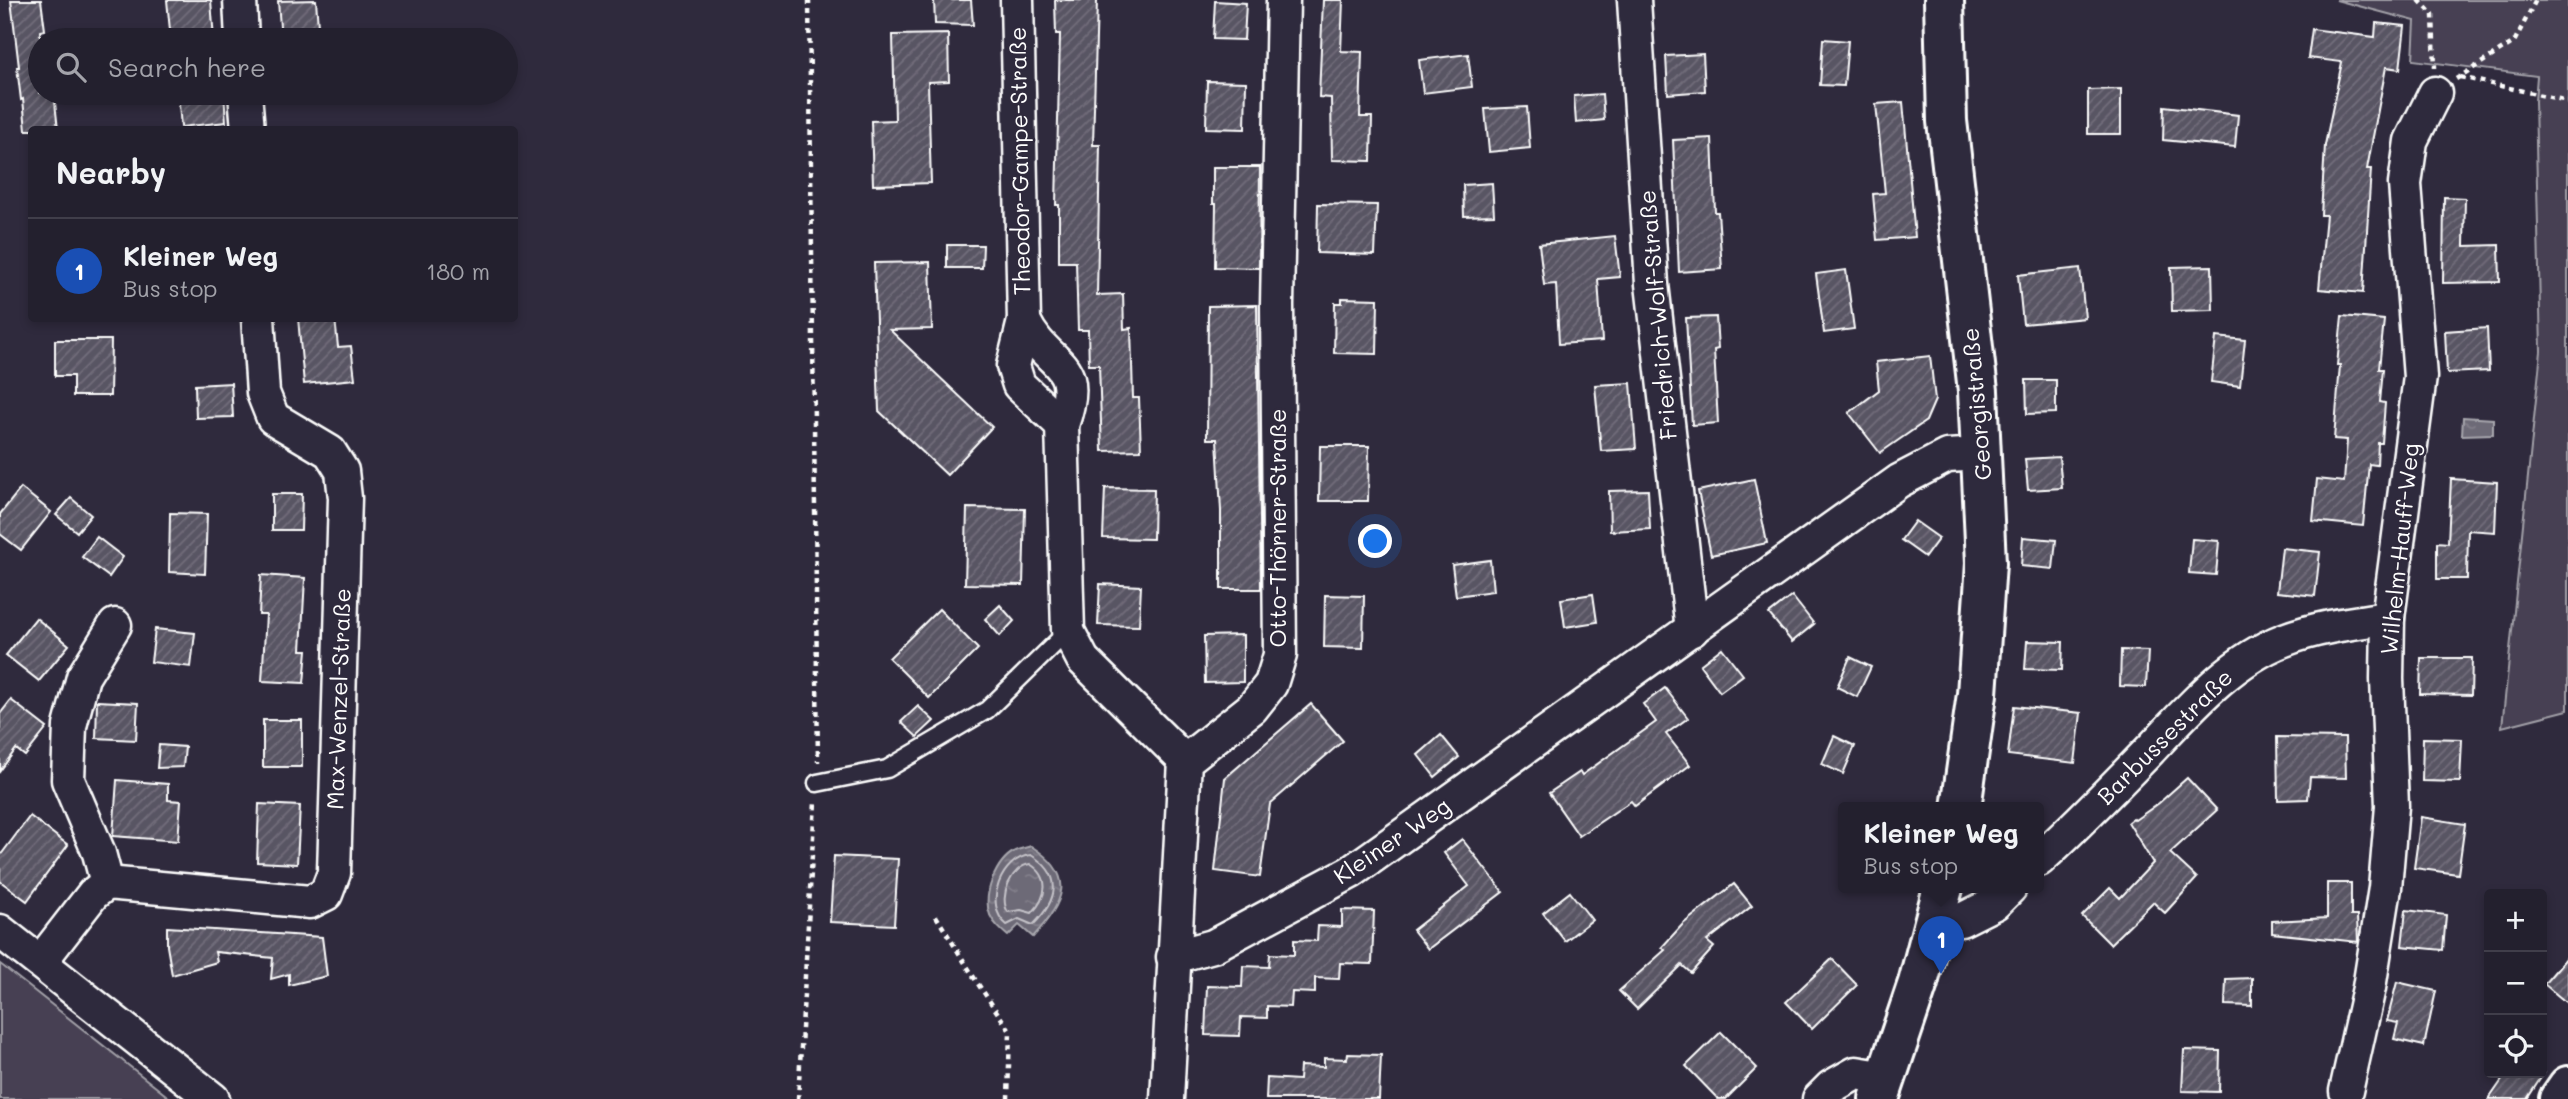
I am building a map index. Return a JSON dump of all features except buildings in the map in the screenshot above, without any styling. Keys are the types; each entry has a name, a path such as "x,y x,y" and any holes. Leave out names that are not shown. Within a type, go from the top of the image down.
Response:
{"street":[{"path":"240,0 241,28"},
{"name":"Theodor-Gampe-Straße","path":"1017,0 1024,321 1013,366 1019,385 1062,425"},
{"name":"Otto-Thörner-Straße","path":"1185,761 1252,708 1271,684 1280,655 1277,304 1283,0"},
{"name":"Friedrich-Wolf-Straße","path":"1634,0 1652,284 1692,630"},
{"name":"Georgistraße","path":"1944,0 1947,121 1975,364 1986,563 1977,694 1962,802"},
{"name":"Wilhelm-Hauff-Weg","path":"2346,1091 2370,988 2385,888 2392,806 2387,678 2388,618 2420,377 2405,184 2411,141 2447,85"},
{"path":"246,105 247,126"},
{"name":"Theodor-Gampe-Straße","path":"1024,321 1032,337 1064,368 1070,382 1069,405 1062,425 1068,631 1083,660 1185,761"},
{"name":"Max-Wenzel-Straße","path":"107,883 310,902 326,894 334,873 345,498 342,471 330,452 273,418 263,393 258,322"},
{"name":"Kleiner Weg","path":"1173,957 1213,946 1351,872 1899,481 1947,456 1982,454"},
{"name":"Barbussestraße","path":"2044,855 2198,701 2237,666 2282,641 2333,625 2388,618"},
{"path":"41,961 93,894 107,883 99,853 68,780 69,740 83,677 115,625"},
{"path":"1167,1099 1185,761"},
{"path":"1819,1099 1831,1087 1856,1073 1883,1089 1918,983 1940,902 1961,920 1995,903 2005,893"},
{"path":"0,931 213,1099"},
{"path":"2558,1099 2568,1086"}],"lane":[{"path":"817,783 887,769 987,710 1068,631"}],"path":[{"path":"798,1099 817,783 810,0"},
{"path":"2419,0 2433,15 2447,85"},
{"path":"2447,85 2514,42 2536,0"},
{"path":"2447,85 2568,102"},
{"path":"936,916 1010,1031 1008,1099"}],"shaded area":[{"path":"2336,0 2568,0 2568,710 2502,727 2541,351 2535,101 2537,76 2413,60 2415,21"},
{"path":"0,964 4,967 171,1099 0,1099"}],"water":[{"path":"2463,417 2493,419 2493,434 2462,435"},
{"path":"1031,846 1056,868 1061,890 1052,912 1033,937 1019,925 1008,936 990,915 989,889 1002,862 1017,850"}],"place":[{"name":"Kleiner Weg","path":"1941,974"}]}
